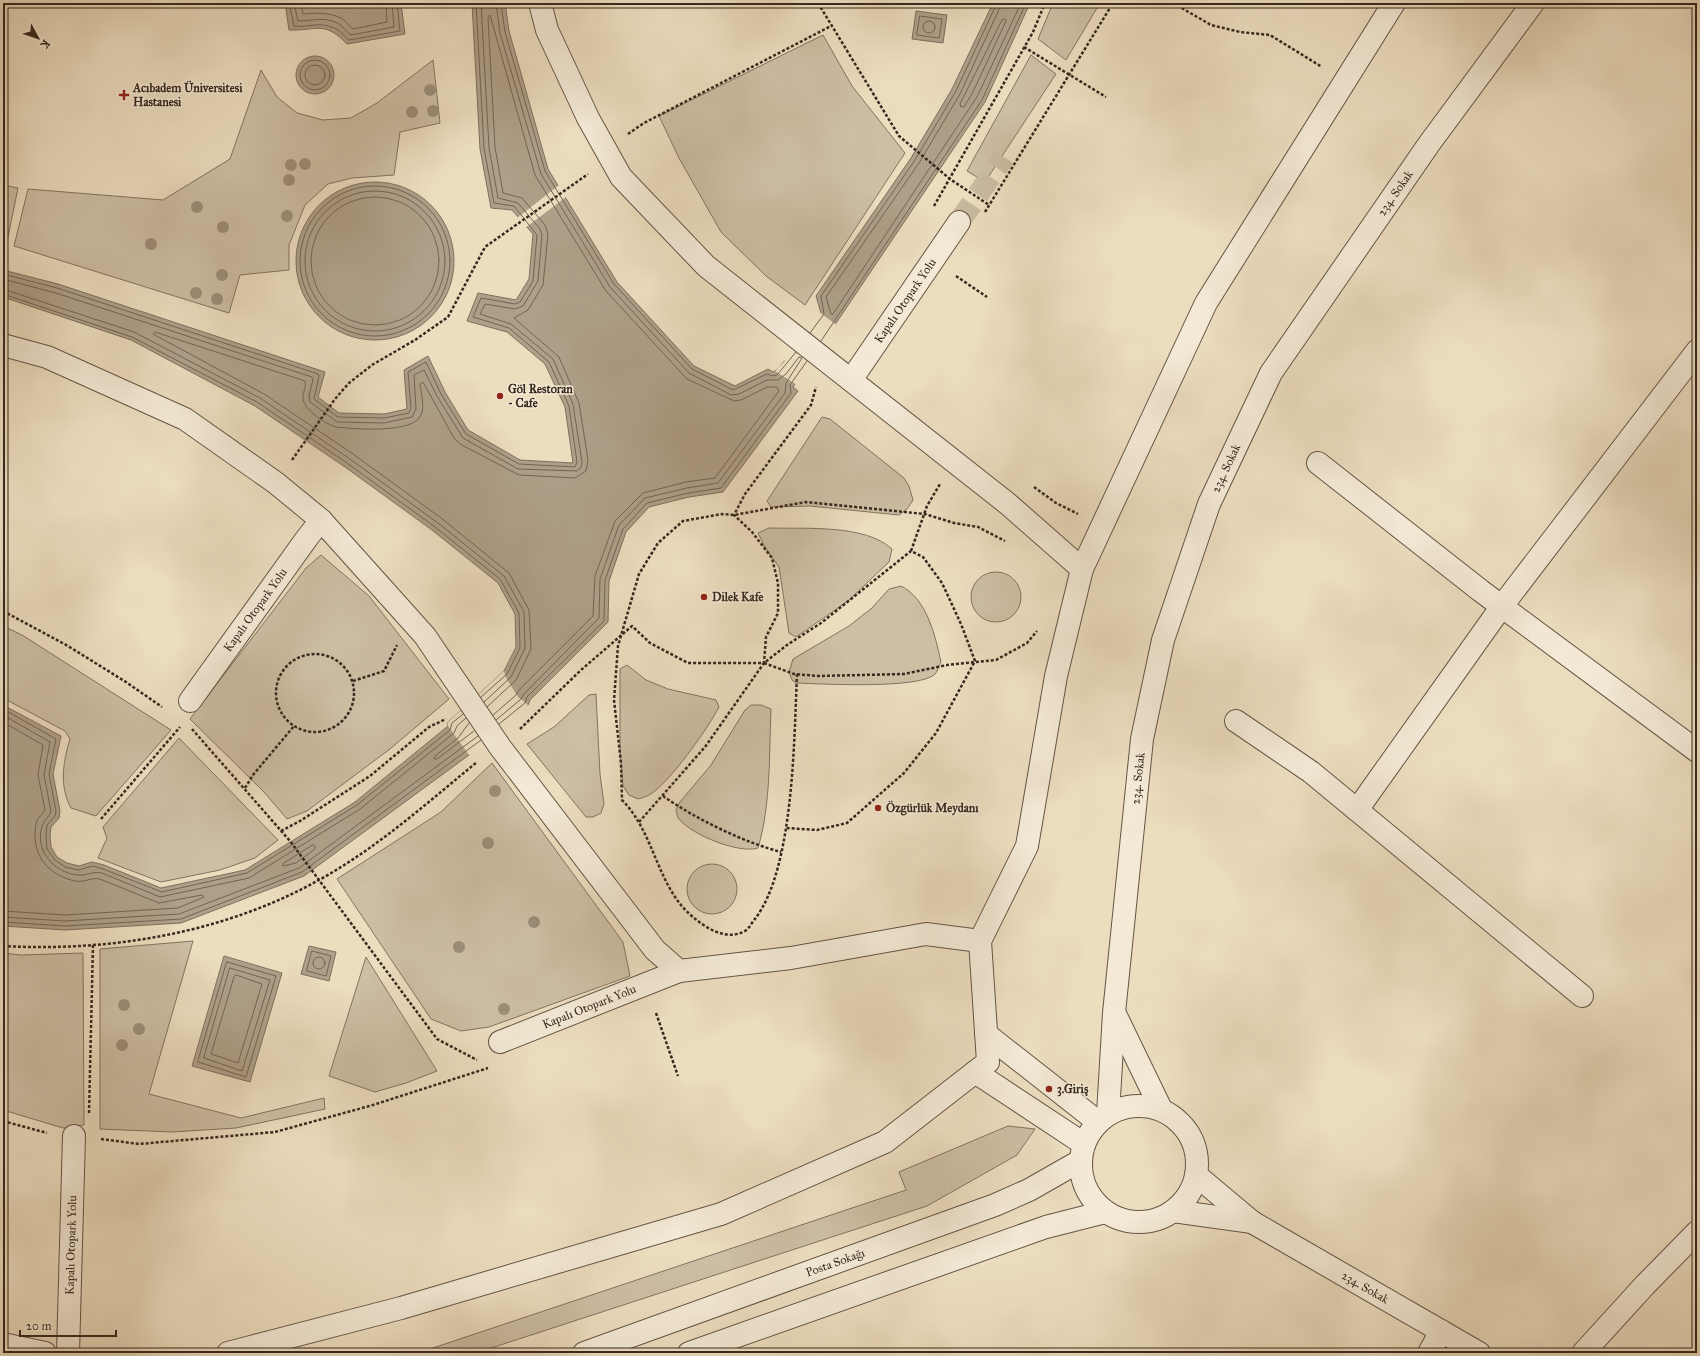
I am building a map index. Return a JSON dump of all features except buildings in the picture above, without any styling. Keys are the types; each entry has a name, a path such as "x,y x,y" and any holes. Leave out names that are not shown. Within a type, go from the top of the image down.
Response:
{"street":[{"path":"540,3 547,30 588,118 621,177 706,266 1008,504 1082,569"},
{"path":"228,1353 401,1308 721,1214 885,1142 988,1062 980,941 1027,846 1056,676 1082,569 1206,303 1394,3"},
{"name":"234. Sokak","path":"1103,1118 1142,739 1163,640 1209,504 1271,373 1428,144 1534,3"},
{"name":"Kapalı Otopark Yolu","path":"851,380 959,222"},
{"path":"3,345 47,357 186,419 276,483 321,520 414,623 441,658 499,745 655,950 680,971"},
{"path":"1357,810 1502,606 1697,351"},
{"path":"1318,463 1502,606 1697,751"},
{"name":"Kapalı Otopark Yolu","path":"190,701 321,520"},
{"path":"1236,721 1311,772 1582,996"},
{"name":"Kapalı Otopark Yolu","path":"500,1042 680,971 790,958 926,934 980,941"},
{"path":"1114,1013 1161,1109"},
{"path":"986,1034 1103,1118"},
{"path":"975,1072 1082,1152"},
{"path":"1134,1105 1161,1109 1178,1120 1191,1136 1196,1148 1198,1162 1192,1189 1184,1201 1173,1211 1160,1218 1146,1222 1132,1222 1118,1219 1105,1212 1094,1202 1087,1191 1082,1178 1082,1152 1089,1132 1103,1118 1120,1108 1134,1105"},
{"name":"Kapalı Otopark Yolu","path":"68,1353 81,1137"},
{"name":"Posta Sokağı","path":"584,1353 995,1205 1028,1190 1082,1152"},
{"name":"234. Sokak","path":"1196,1175 1252,1222 1479,1353"},
{"name":"234. Sokak","path":"1173,1211 1252,1222"},
{"path":"689,1353 734,1345 1046,1226 1105,1212"},
{"path":"1583,1353 1645,1285 1697,1232"},
{"path":"1429,1353 1441,1331"},
{"path":"3,1344 45,1353"}],"path":[{"path":"818,3 899,136 950,179 989,205"},
{"path":"934,206 1033,32 1045,3"},
{"path":"981,218 1113,3"},
{"path":"1173,3 1211,25 1240,32 1270,35 1345,81"},
{"path":"292,461 335,399 349,383 372,365 415,340 448,317 485,247 592,171 618,141 644,123 831,26"},
{"path":"1024,47 1106,97"},
{"path":"955,275 987,297"},
{"path":"734,515 744,494 811,405 820,378 830,363"},
{"path":"639,822 706,747 764,664 788,645 821,623 911,551 925,514 942,481"},
{"path":"797,674 794,758 786,828 782,852 764,908 746,930 730,935 712,930 692,916 672,895 648,837 632,810 622,800 621,763 614,700 618,646 639,574 658,543 683,521 722,514 734,515 806,502 925,514 954,523 978,527 1008,542"},
{"path":"734,515 752,532 772,558 778,583 778,613 766,637 764,664"},
{"path":"786,828 817,830 847,823 904,773 936,733 975,661 961,624 942,584 923,557 911,551"},
{"path":"3,611 68,646 126,682 165,709"},
{"path":"3,946 42,948 134,942 222,921 281,900 320,880 358,856 405,820 488,752 499,745 581,670 632,626 650,643 688,663 764,664 797,674 819,676 904,674 975,661 996,660 1026,643 1041,626"},
{"path":"352,681 384,671 395,648 400,642"},
{"path":"315,654 328,656 338,661 347,670 352,681 354,693 352,705 347,716 328,730 316,732 305,731 294,726 285,718 279,707 276,694 278,682 283,671 292,662 303,656 315,654"},
{"path":"281,831 300,821 370,776 429,727 448,718"},
{"path":"101,819 184,722"},
{"path":"188,725 245,788 290,841 437,1039 479,1061"},
{"path":"245,788 294,726"},
{"path":"663,796 686,812 722,829 782,852"},
{"path":"81,1137 93,945"},
{"path":"656,1013 678,1076"},
{"path":"3,1121 40,1132 139,1144 275,1132 373,1105 490,1067 484,1064"}],"shaded area":[{"path":"1053,3 1100,3 1066,60 1038,39"},
{"path":"823,35 852,86 905,153 805,305 766,276 721,232 679,158 659,116"},
{"path":"1031,55 1056,74 985,182 967,171"},
{"path":"433,60 440,123 400,132 394,175 352,178 328,184 305,205 289,245 289,270 240,275 229,313 14,246 28,189 163,200 230,159 261,70 277,97 297,113 323,120 351,118 377,103"},
{"path":"3,185 18,188 3,261"},
{"path":"822,417 830,419 904,478 909,486 913,500 907,509 899,515 810,506 771,507 767,501"},
{"path":"769,528 817,528 851,532 866,535 880,541 892,549 889,562 848,601 796,637 789,633 779,567 766,549 758,533"},
{"path":"321,555 369,596 449,699 390,749 307,811 287,819 264,792 190,719 306,568"},
{"path":"991,572 1001,572 1014,579 1021,592 1021,602 1014,615 1001,622 991,622 982,618 975,611 971,602 971,592 975,583 982,576"},
{"path":"901,586 910,592 924,609 933,630 941,662 934,675 924,679 908,682 868,685 809,684 796,683 792,680 789,672 793,659 849,626 872,608 889,589"},
{"path":"3,626 22,635 171,730 96,816 71,808 67,800 63,774 70,739 65,731 3,698"},
{"path":"627,665 646,680 668,689 716,700 719,707 707,728 667,780 649,795 638,799 629,795 623,786 620,751 620,669"},
{"path":"596,694 600,774 604,804 601,813 593,817 586,817 527,744 554,727 589,695"},
{"path":"751,705 761,705 771,709 769,779 765,814 758,848 750,849 728,846 705,837 685,825 678,818 676,810 680,802 711,765 745,710"},
{"path":"179,738 278,840 255,858 220,870 161,882 98,858 107,838 103,827"},
{"path":"492,763 623,942 630,976 489,1027 461,1031 431,1019 337,879 441,812"},
{"path":"707,864 717,864 730,871 737,884 737,894 730,907 717,914 707,914 698,910 691,903 687,894 687,884 691,875 698,868"},
{"path":"193,941 149,1094 241,1118 324,1098 325,1109 236,1128 172,1132 100,1129 100,949"},
{"path":"3,953 21,955 83,953 84,1125 63,1128 3,1110"},
{"path":"366,957 437,1071 406,1083 375,1092 329,1076"},
{"path":"1008,1126 1035,1129 1017,1155 927,1206 476,1353 418,1353 906,1190 899,1172"}],"water":[{"path":"285,3 401,3 405,34 347,44 326,29 289,30"},
{"path":"472,3 505,3 509,31 548,169 617,282 694,366 735,386 768,369 773,372 779,368 821,313 816,296 911,158 952,89 993,3 1030,3 985,102 793,387 798,391 723,492 689,497 649,507 626,532 609,581 608,622 530,700 528,705 469,755 304,876 181,923 65,930 3,926 3,705 61,736 53,774 60,811 59,818 51,827 50,835 51,847 57,857 67,863 79,866 92,862 104,865 161,888 245,870 355,802 448,726 448,722 504,671 516,647 515,614 498,583 432,530 345,467 255,406 131,340 3,297 3,270 58,284 325,372 318,397 339,413 384,414 407,409 404,370 428,356 445,392 468,430 520,460 573,463 565,407 545,364 507,332 467,321 478,293 516,300 529,279 533,234 512,210 491,208 480,149"},
{"path":"916,11 947,15 943,43 912,39"},
{"path":"315,56 325,59 331,65 334,75 331,85 325,91 315,94 305,91 299,85 296,75 299,65 305,59"},
{"path":"367,182 383,182 398,185 412,191 431,205 441,217 451,238 454,261 451,284 441,305 431,317 419,327 398,337 383,340 367,340 352,337 331,327 319,317 309,305 299,284 296,269 296,253 299,238 309,217 319,205 331,195 352,185"},
{"path":"309,946 336,952 329,981 301,974"},
{"path":"224,956 282,973 250,1082 192,1066"}],"pier":[{"path":"559,185 566,197 525,228 517,218"},
{"path":"818,311 838,326 797,385 775,371 785,361 783,359"},
{"path":"504,671 506,678 518,697 528,705 526,709 474,754 469,755 448,726 448,722"}],"tunnel":[{"path":"959,222 1004,157"}],"place":[{"name":"Acıbadem Üniversitesi Hastanesi","path":"124,95"},
{"name":"Göl Restoran - Cafe","path":"500,396"},
{"name":"Dilek Kafe","path":"704,597"},
{"name":"Özgürlük Meydanı","path":"878,808"},
{"name":"3.Giriş","path":"1049,1089"}]}
